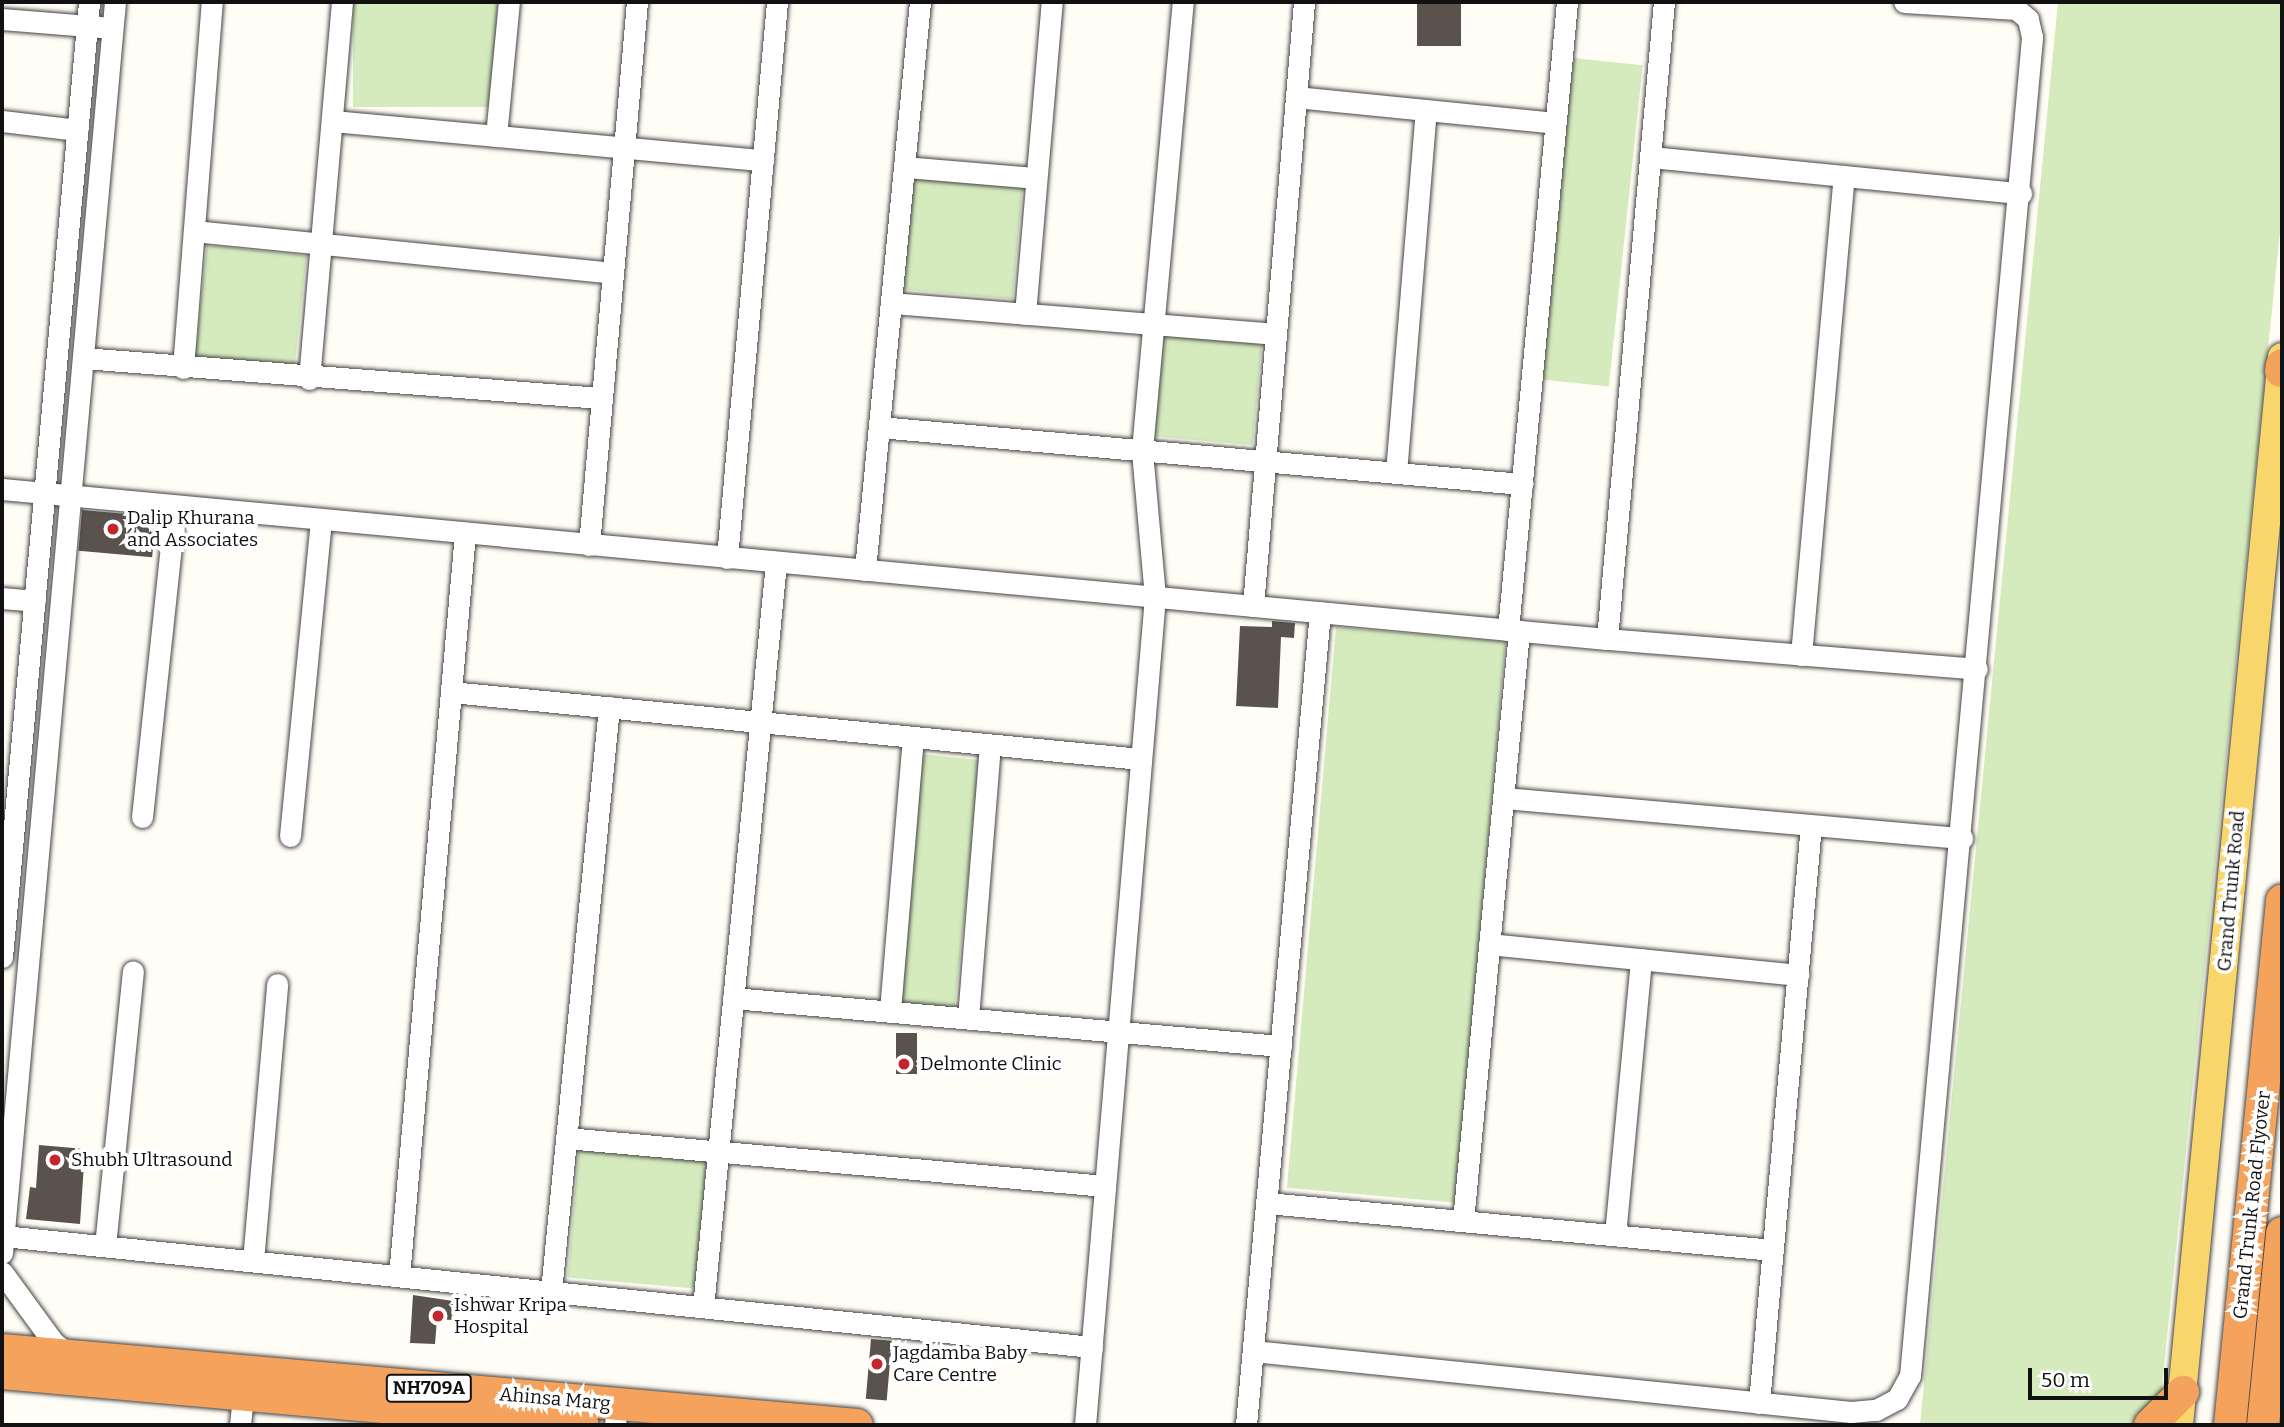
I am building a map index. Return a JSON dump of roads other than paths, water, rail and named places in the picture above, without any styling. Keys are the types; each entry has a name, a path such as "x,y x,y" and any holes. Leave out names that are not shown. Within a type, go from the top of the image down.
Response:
{"highway":[{"name":"Grand Trunk Road Flyover","path":"2230,1425 2282,901"},
{"name":"Grand Trunk Road Flyover","path":"2263,1425 2282,1233"},
{"name":"Ahinsa Marg","path":"2,1350 616,1415 857,1425"},
{"name":"Ahinsa Marg","path":"2,1373 241,1410 583,1425"},
{"path":"2150,1425 2183,1392"}],"main road":[{"name":"Grand Trunk Road","path":"2179,1425 2282,364"}],"street":[{"path":"2,957 89,2"},
{"path":"115,2 70,497 11,1043 3,1244 105,1246 1091,1347"},
{"path":"183,368 212,2"},
{"path":"309,379 342,2"},
{"path":"496,136 509,2"},
{"path":"589,545 637,2"},
{"path":"727,558 777,2"},
{"path":"865,570 920,2"},
{"path":"1025,314 1052,2"},
{"path":"1085,1425 1155,597 1142,450 1183,2"},
{"path":"1253,606 1304,2"},
{"path":"1463,1221 1503,798 1522,484 1567,2"},
{"path":"1607,639 1664,2"},
{"path":"1253,1351 1851,1412 1876,1410 1897,1399 1910,1376 2021,193 2032,37 2028,19 2006,8 1904,2"},
{"path":"2,19 113,28"},
{"path":"1296,97 1555,123"},
{"path":"1396,473 1426,110"},
{"path":"2,121 77,130"},
{"path":"332,121 763,160"},
{"path":"1651,157 2021,193"},
{"path":"905,167 1036,178"},
{"path":"1801,655 1844,176"},
{"path":"194,231 613,273"},
{"path":"891,303 1276,334"},
{"path":"83,358 309,379 601,398"},
{"path":"879,427 1522,484"},
{"path":"2,488 45,495 1607,639 1977,669"},
{"path":"142,817 175,507"},
{"path":"290,836 321,520"},
{"path":"399,1276 466,534"},
{"path":"703,1307 776,562"},
{"path":"2,598 35,601"},
{"path":"1246,1425 1320,612"},
{"path":"451,692 1141,759"},
{"path":"551,1292 609,708"},
{"path":"890,1011 913,737"},
{"path":"968,1018 990,745"},
{"path":"1503,798 1962,838"},
{"path":"1759,1403 1811,825"},
{"path":"1489,944 1798,975"},
{"path":"1615,1235 1641,959"},
{"path":"105,1246 133,971"},
{"path":"253,1261 277,985"},
{"path":"733,998 1281,1046"},
{"path":"566,1138 1105,1186"},
{"path":"1267,1203 1773,1250"},
{"path":"2,1272 53,1342 71,1356"}],"place":[{"name":"Dalip Khurana and Associates","path":"113,529"},
{"name":"Delmonte Clinic","path":"904,1064"},
{"name":"Shubh Ultrasound","path":"55,1160"},
{"name":"Ishwar Kripa Hospital","path":"438,1316"},
{"name":"Jagdamba Baby Care Centre","path":"877,1364"}]}
